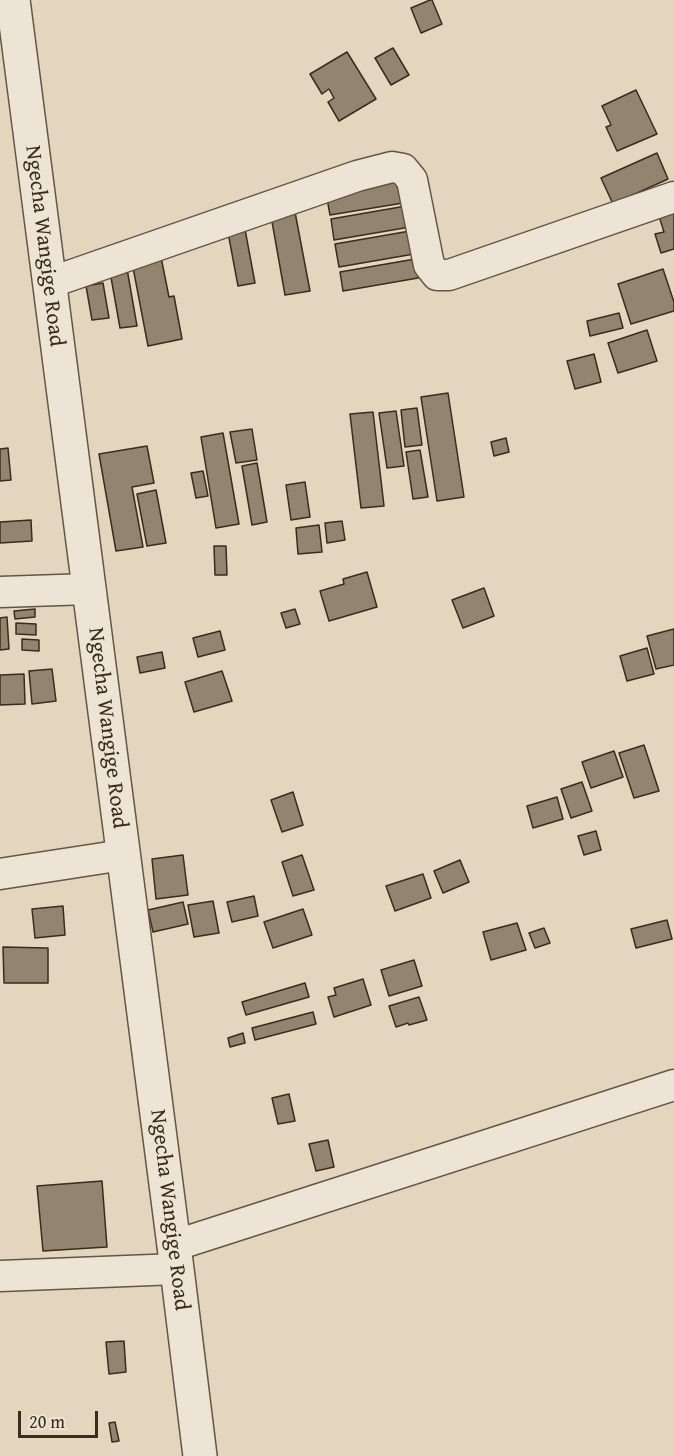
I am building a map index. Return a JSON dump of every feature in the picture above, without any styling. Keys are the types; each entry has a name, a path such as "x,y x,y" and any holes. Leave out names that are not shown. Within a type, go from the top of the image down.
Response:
{"street":[{"name":"Ngecha Wangige Road","path":"13,0 200,1456"},
{"path":"49,283 346,179 392,167 403,169 412,180 429,265 437,274 449,275 674,197"},
{"path":"0,592 89,589"},
{"path":"0,874 123,855"},
{"path":"0,1276 175,1258 674,1085"}],"building":[{"path":"430,0 442,24 421,33 411,8"},
{"path":"393,48 409,75 391,85 375,58"},
{"path":"347,52 376,99 339,121 328,102 334,98 329,89 322,94 310,74"},
{"path":"636,90 657,134 617,151 606,127 611,125 602,106"},
{"path":"657,153 668,179 613,204 601,178"},
{"path":"399,181 403,203 330,215 326,193"},
{"path":"406,206 410,227 334,240 331,219"},
{"path":"295,212 310,291 285,295 271,216"},
{"path":"674,212 674,249 661,253 655,234 664,232 659,216"},
{"path":"244,224 255,283 238,286 227,227"},
{"path":"410,231 414,254 339,267 335,244"},
{"path":"160,252 169,297 174,296 182,339 148,346 131,257"},
{"path":"415,259 418,278 343,291 340,272"},
{"path":"126,263 137,326 120,328 109,266"},
{"path":"663,269 674,302 674,311 631,324 618,284"},
{"path":"103,283 109,318 92,320 86,286"},
{"path":"619,313 623,328 590,336 587,321"},
{"path":"647,330 657,361 618,373 608,343"},
{"path":"594,354 601,382 575,389 567,361"},
{"path":"448,393 464,497 437,501 421,397"},
{"path":"417,408 422,445 405,447 401,410"},
{"path":"396,411 404,466 387,468 379,413"},
{"path":"373,412 384,506 361,508 350,414"},
{"path":"252,429 257,460 236,463 230,432"},
{"path":"223,433 239,524 216,528 201,437"},
{"path":"506,438 509,452 494,456 491,442"},
{"path":"147,446 154,483 132,487 143,547 116,551 99,454"},
{"path":"8,448 11,480 0,481 0,449"},
{"path":"420,450 428,497 413,499 406,452"},
{"path":"257,463 267,522 252,525 242,466"},
{"path":"203,471 208,496 196,498 191,473"},
{"path":"305,482 310,517 291,520 286,485"},
{"path":"156,490 166,543 147,546 137,494"},
{"path":"31,520 32,541 0,543 0,522"},
{"path":"342,521 345,540 327,543 325,523"},
{"path":"319,525 322,552 298,554 296,528"},
{"path":"214,546 226,546 227,575 215,575"},
{"path":"367,572 377,607 329,621 320,591 344,584 343,579"},
{"path":"484,588 494,616 463,628 452,600"},
{"path":"35,609 35,617 15,619 14,611"},
{"path":"295,609 300,624 286,628 281,613"},
{"path":"7,617 9,649 0,650 0,618"},
{"path":"16,623 36,624 36,635 16,634"},
{"path":"674,629 674,665 656,669 647,636"},
{"path":"220,631 225,650 198,657 193,638"},
{"path":"22,639 39,640 39,651 22,650"},
{"path":"647,648 654,674 627,681 620,656"},
{"path":"162,652 165,668 140,673 137,657"},
{"path":"52,669 56,701 32,704 29,671"},
{"path":"222,671 232,701 194,712 185,682"},
{"path":"24,674 25,704 0,705 0,675"},
{"path":"644,745 659,791 634,798 619,753"},
{"path":"614,751 623,777 591,788 582,762"},
{"path":"582,782 592,811 571,818 561,789"},
{"path":"293,792 303,825 282,832 271,800"},
{"path":"557,797 563,819 533,828 527,806"},
{"path":"596,831 601,850 584,855 578,836"},
{"path":"183,855 188,895 156,899 152,859"},
{"path":"302,855 314,890 293,896 282,862"},
{"path":"460,860 469,882 443,893 434,871"},
{"path":"423,874 431,898 395,911 386,886"},
{"path":"254,896 258,916 232,922 227,902"},
{"path":"213,901 219,933 194,937 188,905"},
{"path":"183,902 188,924 153,932 148,910"},
{"path":"63,906 65,935 35,938 32,909"},
{"path":"303,909 312,935 273,948 264,922"},
{"path":"667,920 672,939 636,948 631,929"},
{"path":"517,923 526,950 491,960 483,932"},
{"path":"544,928 550,943 535,948 529,933"},
{"path":"3,947 48,948 48,983 4,983"},
{"path":"414,960 422,986 389,996 381,970"},
{"path":"363,979 371,1005 334,1017 328,997 336,995 334,988"},
{"path":"305,983 309,997 246,1015 242,1002"},
{"path":"419,997 427,1020 396,1027 389,1006"},
{"path":"313,1012 316,1024 255,1040 252,1028"},
{"path":"243,1033 245,1043 230,1047 228,1038"},
{"path":"289,1094 295,1121 278,1124 272,1098"},
{"path":"328,1140 334,1167 316,1171 309,1144"},
{"path":"102,1181 107,1247 43,1251 37,1186"},
{"path":"124,1341 126,1372 109,1374 106,1342"},
{"path":"115,1422 119,1441 112,1442 109,1423"}]}
